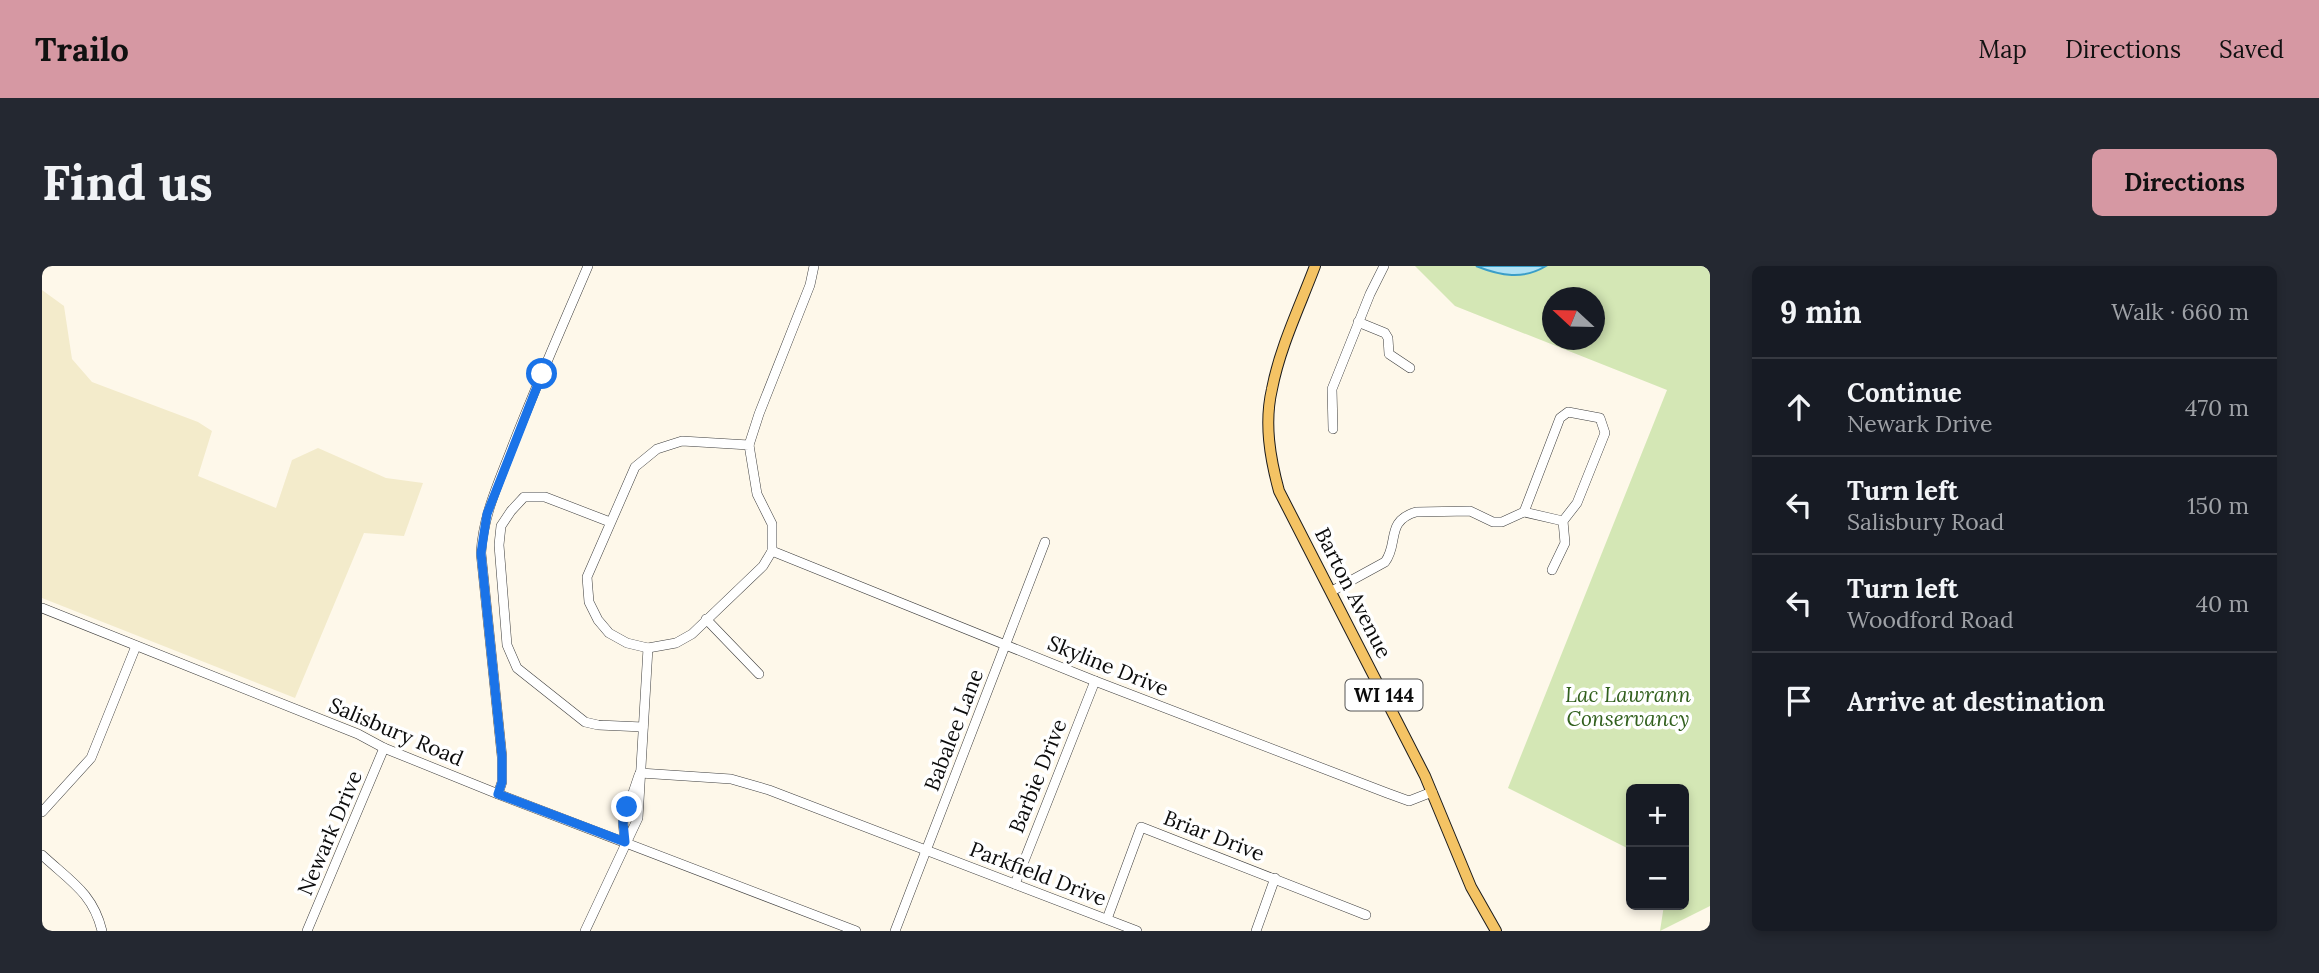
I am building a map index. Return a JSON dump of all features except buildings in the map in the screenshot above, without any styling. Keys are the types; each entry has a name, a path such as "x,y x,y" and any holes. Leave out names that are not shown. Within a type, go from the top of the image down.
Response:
{"main road":[{"name":"Barton Avenue","path":"1315,266 1271,390 1268,423 1271,460 1279,491 1432,792 1471,887 1496,931"}],"street":[{"path":"498,794 502,782 502,757 481,553 482,534 515,439 588,266"},
{"path":"749,445 682,441 657,449 635,467 587,577 589,602 598,620 609,633 627,643 648,648 676,643 692,634 763,566 772,551 772,524 757,494 749,445 758,414 810,285 814,266"},
{"path":"1333,429 1332,389 1358,322 1384,266"},
{"path":"1358,322 1385,333 1389,354 1410,368"},
{"path":"1524,512 1560,418 1568,412 1600,418 1605,433 1577,503 1563,521 1565,543 1552,570"},
{"path":"610,522 545,497 524,497 511,511 502,526 499,545 507,645 517,667 585,722 643,727"},
{"path":"1332,591 1385,562 1390,555 1396,524 1416,512 1470,511 1493,522 1502,522 1524,512 1563,521"},
{"name":"Babalee Lane","path":"895,931 1045,542"},
{"name":"Skyline Drive","path":"772,551 1095,681 1409,801 1432,792"},
{"name":"Salisbury Road","path":"42,608 358,734 384,748 498,794 856,931"},
{"path":"706,619 759,674"},
{"path":"42,812 90,758 136,646"},
{"path":"585,931 625,842 623,822 632,789 640,774 648,648"},
{"name":"Barbie Drive","path":"1014,884 1095,681"},
{"name":"Newark Drive","path":"307,931 384,748"},
{"name":"Parkfield Drive","path":"640,774 731,779 769,790 1137,931"},
{"name":"Briar Drive","path":"1107,919 1141,827 1366,915"},
{"path":"42,855 91,900 98,913 102,931"},
{"path":"1255,931 1275,878"}],"shaded area":[{"path":"42,290 64,306 72,359 92,382 198,422 212,431 198,476 276,508 292,460 318,448 386,478 423,483 404,536 364,533 295,698 42,598"}],"green space":[{"name":"Lac Lawrann Conservancy","path":"1415,266 1710,266 1710,906 1660,931 1663,910 1689,910 1689,784 1626,784 1626,847 1508,788 1667,390 1566,350 1605,350 1605,287 1542,287 1542,340 1455,306"}],"water":[{"path":"1476,266 1546,266 1529,273 1512,275"}],"route":[{"path":"542,374 515,439 482,534 481,553 502,757 502,782 498,794 625,842 623,822 627,807"}]}
